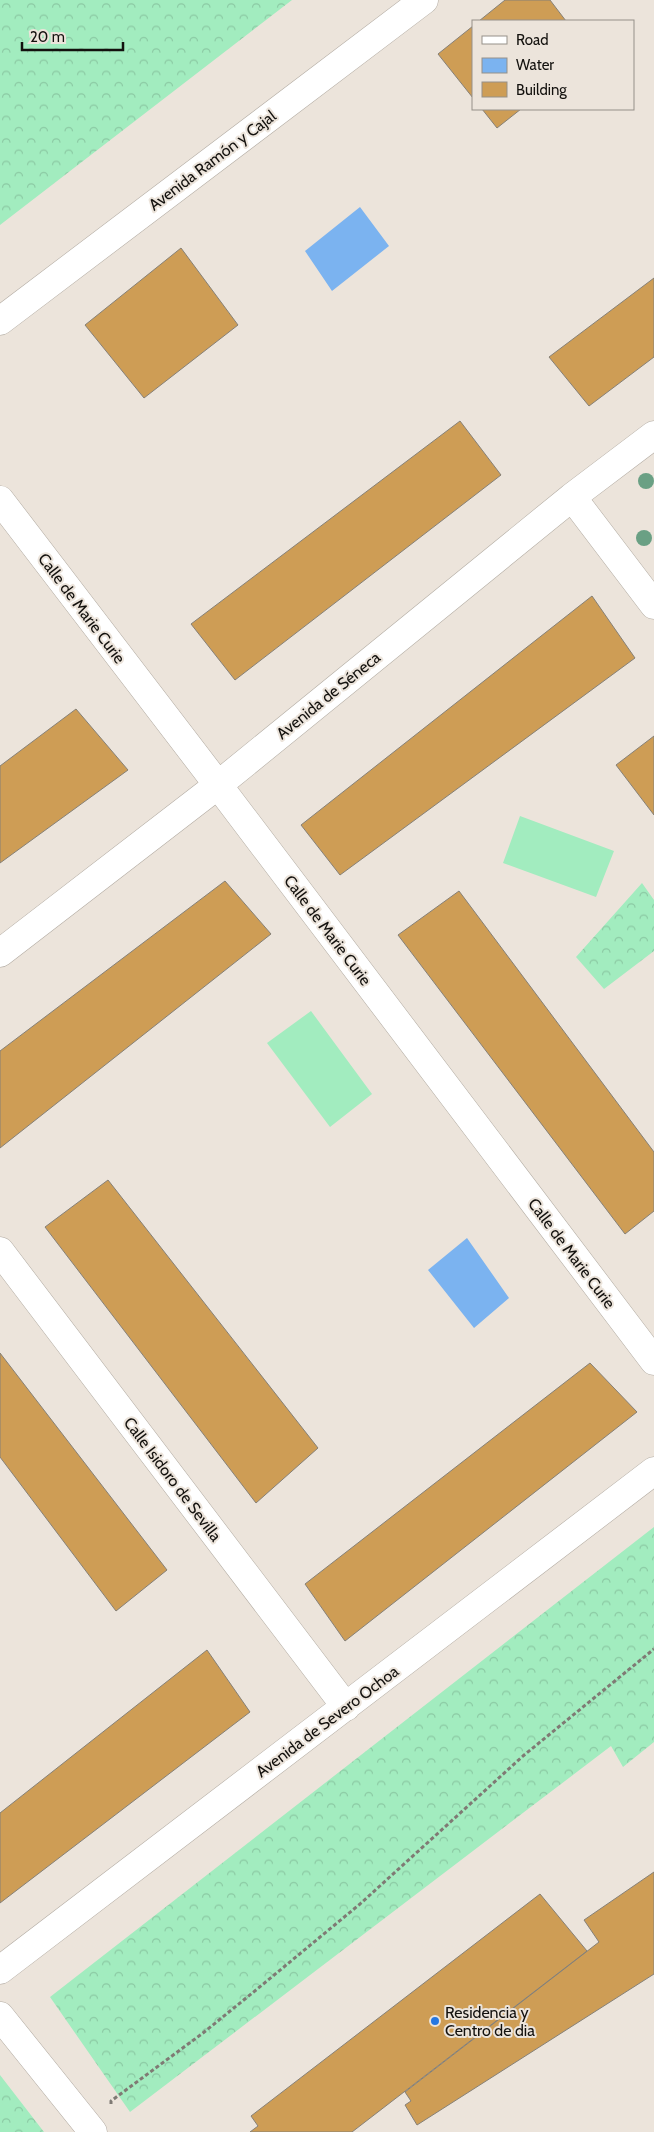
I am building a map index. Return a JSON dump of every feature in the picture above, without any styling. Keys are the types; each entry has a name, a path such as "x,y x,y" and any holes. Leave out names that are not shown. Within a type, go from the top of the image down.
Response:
{"street":[{"name":"Avenida Ramón y Cajal","path":"0,321 424,0"},
{"name":"Avenida de Séneca","path":"0,953 218,785 572,497 654,435"},
{"path":"572,497 654,604"},
{"name":"Calle de Marie Curie","path":"0,500 654,1361"},
{"name":"Calle Isidoro de Sevilla","path":"0,1251 346,1707"},
{"name":"Avenida de Severo Ochoa","path":"0,1970 654,1471"},
{"path":"0,2016 93,2132"}],"path":[{"path":"111,2108 111,2101 203,2033 360,1904 523,1756 654,1649"}],"green space":[{"path":"0,0 292,0 0,225"},
{"path":"520,816 614,851 596,897 503,863"},
{"path":"642,883 654,900 654,951 604,989 576,957"},
{"path":"311,1011 372,1094 330,1127 267,1043"},
{"path":"654,1527 654,1742 623,1767 611,1746 130,2112 50,1997"},
{"path":"0,2075 44,2132 0,2132"}],"water":[{"path":"360,207 389,246 332,291 305,251"},
{"path":"467,1238 509,1298 474,1328 428,1270"}],"building":[{"path":"505,0 550,0 565,20 480,20"},
{"path":"472,27 472,97 438,54"},
{"path":"483,110 520,110 497,128"},
{"path":"181,248 238,325 144,398 85,325"},
{"path":"654,278 654,357 589,406 549,357"},
{"path":"460,421 501,475 235,680 191,624"},
{"path":"592,596 635,658 340,875 301,825"},
{"path":"76,709 128,770 0,863 0,766"},
{"path":"654,736 654,815 616,765"},
{"path":"225,881 271,934 0,1148 0,1051"},
{"path":"459,891 654,1152 654,1211 625,1234 398,935"},
{"path":"108,1180 318,1448 256,1503 45,1227"},
{"path":"0,1353 167,1570 116,1611 0,1457"},
{"path":"590,1363 637,1412 345,1641 305,1584"},
{"path":"207,1650 250,1712 0,1903 0,1813"},
{"path":"654,1872 654,1974 417,2125 405,2105 411,2101 405,2092 599,1942 584,1920"},
{"name":"Residencia y Centro de dia","path":"540,1894 587,1951 352,2132 250,2132 258,2126 251,2116"}],"place":[{"name":"Residencia y Centro de dia","path":"435,2021"}]}
